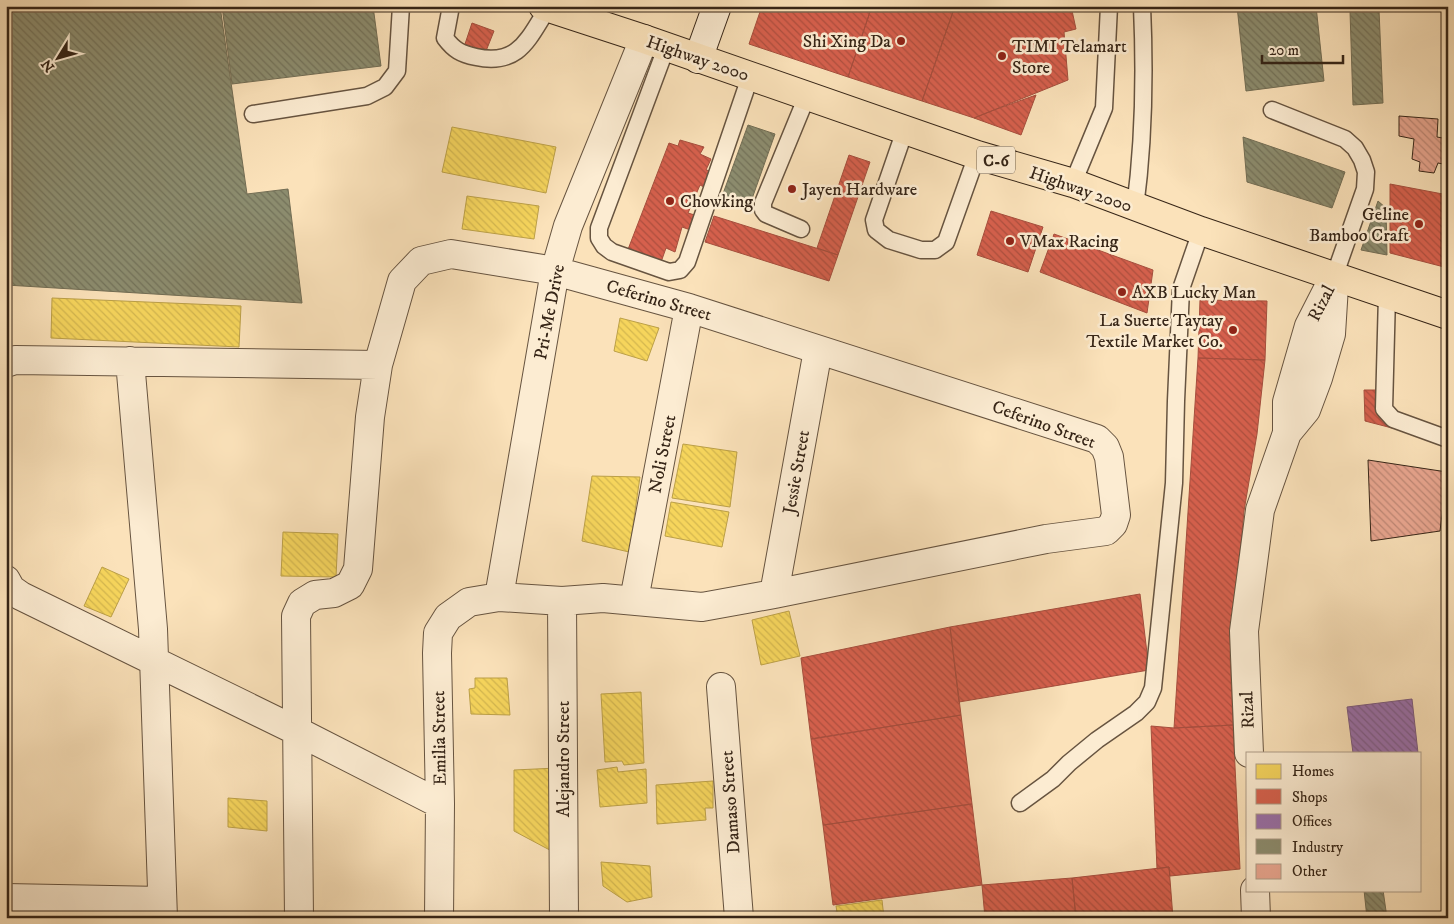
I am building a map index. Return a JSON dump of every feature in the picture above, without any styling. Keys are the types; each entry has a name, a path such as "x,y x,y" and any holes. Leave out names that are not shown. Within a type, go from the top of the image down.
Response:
{"main road":[{"name":"Highway 2000","path":"546,7 977,155 1073,183 1135,208 1448,315"}],"street":[{"path":"698,58 718,6"},
{"name":"Pri-Me Drive","path":"499,597 555,271 568,226 655,43"},
{"name":"Ceferino Street","path":"378,365 402,281 420,261 451,254 555,271 689,308 1097,439 1105,447 1109,457 1116,515 1113,524 1106,531 1046,539 702,607 603,598 562,601 499,597"},
{"name":"Rizal","path":"1249,752 1244,631 1260,510 1287,433 1306,410 1332,334 1334,277"},
{"name":"Noli Street","path":"634,600 689,308"},
{"name":"Jessie Street","path":"774,594 818,350"},
{"path":"6,363 15,360 378,365 370,418 358,570 350,585 334,593 315,595 302,603 296,616 299,918"},
{"path":"6,898 163,910 155,660 130,361"},
{"path":"6,580 11,589 21,596 155,660 440,804"},
{"name":"Emilia Street","path":"439,918 438,633 448,617 469,602 499,597"},
{"name":"Alejandro Street","path":"562,601 564,918"},
{"name":"Damaso Street","path":"721,687 738,918"},
{"path":"1255,892 1256,918"}],"lane":[{"path":"253,114 366,96 385,87 397,71 401,6"},
{"path":"451,6 444,38 452,48 463,54 489,60 509,57 523,46 546,7"},
{"path":"1073,183 1104,108 1109,6"},
{"path":"1135,208 1141,161 1142,6"},
{"path":"655,43 599,228 599,238 604,246 612,252 669,272 680,270 687,262 750,77"},
{"path":"802,229 766,214 763,210 763,203 807,96"},
{"path":"1272,110 1345,139 1355,148 1362,160 1366,172 1365,189 1334,277"},
{"path":"905,130 874,220 876,230 889,240 921,250 935,250 946,242 977,155"},
{"path":"1020,804 1053,779 1097,740 1136,713 1147,702 1153,688 1174,484 1181,289 1201,231"},
{"path":"1387,295 1384,409 1393,419 1448,438"}],"building: Homes":[{"path":"452,127 556,147 546,193 442,172"},
{"path":"467,196 539,206 534,239 462,229"},
{"path":"52,298 241,306 239,347 51,338"},
{"path":"620,318 659,328 647,361 614,351"},
{"path":"683,444 737,452 730,507 672,498"},
{"path":"592,476 640,477 629,552 582,541"},
{"path":"671,502 729,512 722,547 665,536"},
{"path":"283,532 338,534 336,577 281,576"},
{"path":"102,567 129,579 111,617 84,606"},
{"path":"789,611 800,656 761,665 752,620"},
{"path":"475,678 507,678 510,715 471,714 469,689 475,688"},
{"path":"641,692 644,763 624,765 622,761 605,762 601,694"},
{"path":"617,767 618,772 646,769 647,803 600,807 597,770"},
{"path":"557,768 561,856 514,831 514,770"},
{"path":"713,781 713,808 705,808 706,820 657,824 656,785"},
{"path":"228,798 267,801 267,831 228,827"},
{"path":"601,862 650,866 652,897 627,902 603,886"},
{"path":"882,900 884,918 833,918 832,913 837,912 836,906"},
{"path":"1354,915 1354,918 1326,918 1326,917"}],"building: Shops":[{"path":"762,6 872,6 848,77 749,44"},
{"name":"Shi Xing Da","path":"872,6 955,6 922,101 848,77"},
{"name":"TIMI Telamart Store","path":"955,6 1071,6 1076,29 1064,32 1068,80 974,118 922,101"},
{"path":"472,23 494,31 486,51 465,44"},
{"path":"1036,95 1021,135 974,118 994,110"},
{"name":"Chowking","path":"680,140 704,147 700,154 711,159 706,170 714,172 708,189 700,185 688,213 698,216 693,231 682,227 675,252 666,248 660,265 627,252 669,143 678,146"},
{"path":"849,155 870,162 838,255 817,248"},
{"name":"Geline Bamboo Craft","path":"1390,184 1448,195 1448,268 1390,253"},
{"name":"VMax Racing","path":"991,211 1043,227 1028,272 977,255"},
{"path":"714,216 838,255 829,281 705,242"},
{"name":"AXB Lucky Man","path":"1054,234 1153,270 1147,313 1040,272"},
{"name":"La Suerte Taytay Textile Market Co.","path":"1200,300 1267,301 1265,360 1198,358"},
{"path":"1198,358 1265,360 1257,434 1244,511 1230,656 1233,725 1174,728"},
{"path":"1364,390 1378,390 1379,418 1393,421 1392,428 1365,421"},
{"path":"1140,594 1149,670 959,702 950,627"},
{"path":"950,627 961,715 811,739 801,658"},
{"path":"961,715 972,804 823,825 811,739"},
{"path":"1233,725 1240,869 1170,876 1169,867 1157,869 1151,726 1174,728"},
{"path":"972,804 982,885 833,905 823,825"},
{"path":"1169,867 1173,918 1076,918 1072,878"},
{"path":"1072,878 1076,918 985,918 982,885"}],"building: Offices":[{"path":"1412,699 1418,752 1353,752 1347,707"}],"building: Industry":[{"path":"6,6 83,6 6,13"},
{"path":"83,6 220,6 247,194 288,189 302,303 6,285 6,13"},
{"path":"222,6 373,6 381,66 232,84"},
{"path":"1237,6 1316,6 1324,81 1246,91"},
{"path":"1379,10 1383,103 1353,105 1350,11"},
{"path":"748,125 775,134 748,210 720,202"},
{"path":"1243,137 1345,172 1332,208 1247,182"},
{"path":"1378,201 1386,208 1387,255 1361,250"},
{"path":"6,307 10,332 6,332"},
{"path":"1364,892 1383,892 1387,918 1367,918"}],"building: Other":[{"path":"1399,116 1438,119 1437,137 1448,139 1448,165 1438,163 1434,173 1419,171 1420,162 1412,159 1414,139 1399,136"},
{"path":"1368,460 1447,472 1440,531 1371,541"}],"place":[{"name":"Shi Xing Da","path":"901,41"},
{"name":"TIMI Telamart Store","path":"1002,56"},
{"name":"Jayen Hardware","path":"792,189"},
{"name":"Chowking","path":"670,201"},
{"name":"Geline Bamboo Craft","path":"1419,224"},
{"name":"VMax Racing","path":"1010,241"},
{"name":"AXB Lucky Man","path":"1122,292"},
{"name":"La Suerte Taytay Textile Market Co.","path":"1233,330"}]}
